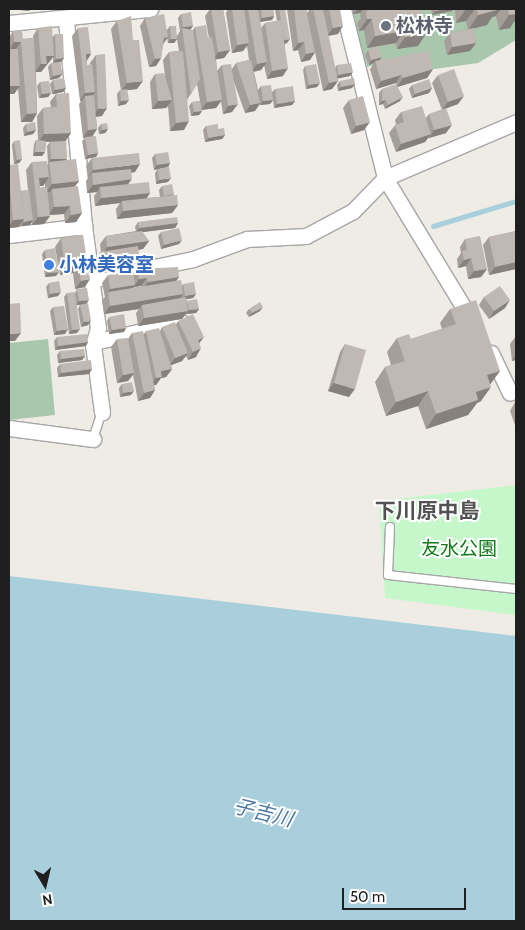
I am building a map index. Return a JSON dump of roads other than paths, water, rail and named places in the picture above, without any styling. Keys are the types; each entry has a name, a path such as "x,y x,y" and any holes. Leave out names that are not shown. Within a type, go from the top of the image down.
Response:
{"street":[{"path":"9,23 66,20 107,12 150,9"},
{"path":"343,9 385,178 488,346 510,393"},
{"path":"66,20 84,226 98,328 94,342 102,412"},
{"path":"91,280 193,259 247,239 306,236 353,210 385,178 516,122"},
{"path":"9,234 84,226"},
{"path":"94,342 192,318"},
{"path":"9,428 93,439"}],"lane":[{"path":"93,439 102,412"},
{"path":"390,528 388,575 516,589"}],"water":[{"name":"子吉川","path":"9,576 516,636 516,921 9,921"}],"waterway":[{"path":"433,226 516,201"}],"place":[{"name":"松林寺","path":"386,26"},
{"name":"小林美容室","path":"49,265"}],"district":[{"name":"下川原中島","path":"427,511"}],"park label":[{"name":"友水公園","path":"459,549"}]}
